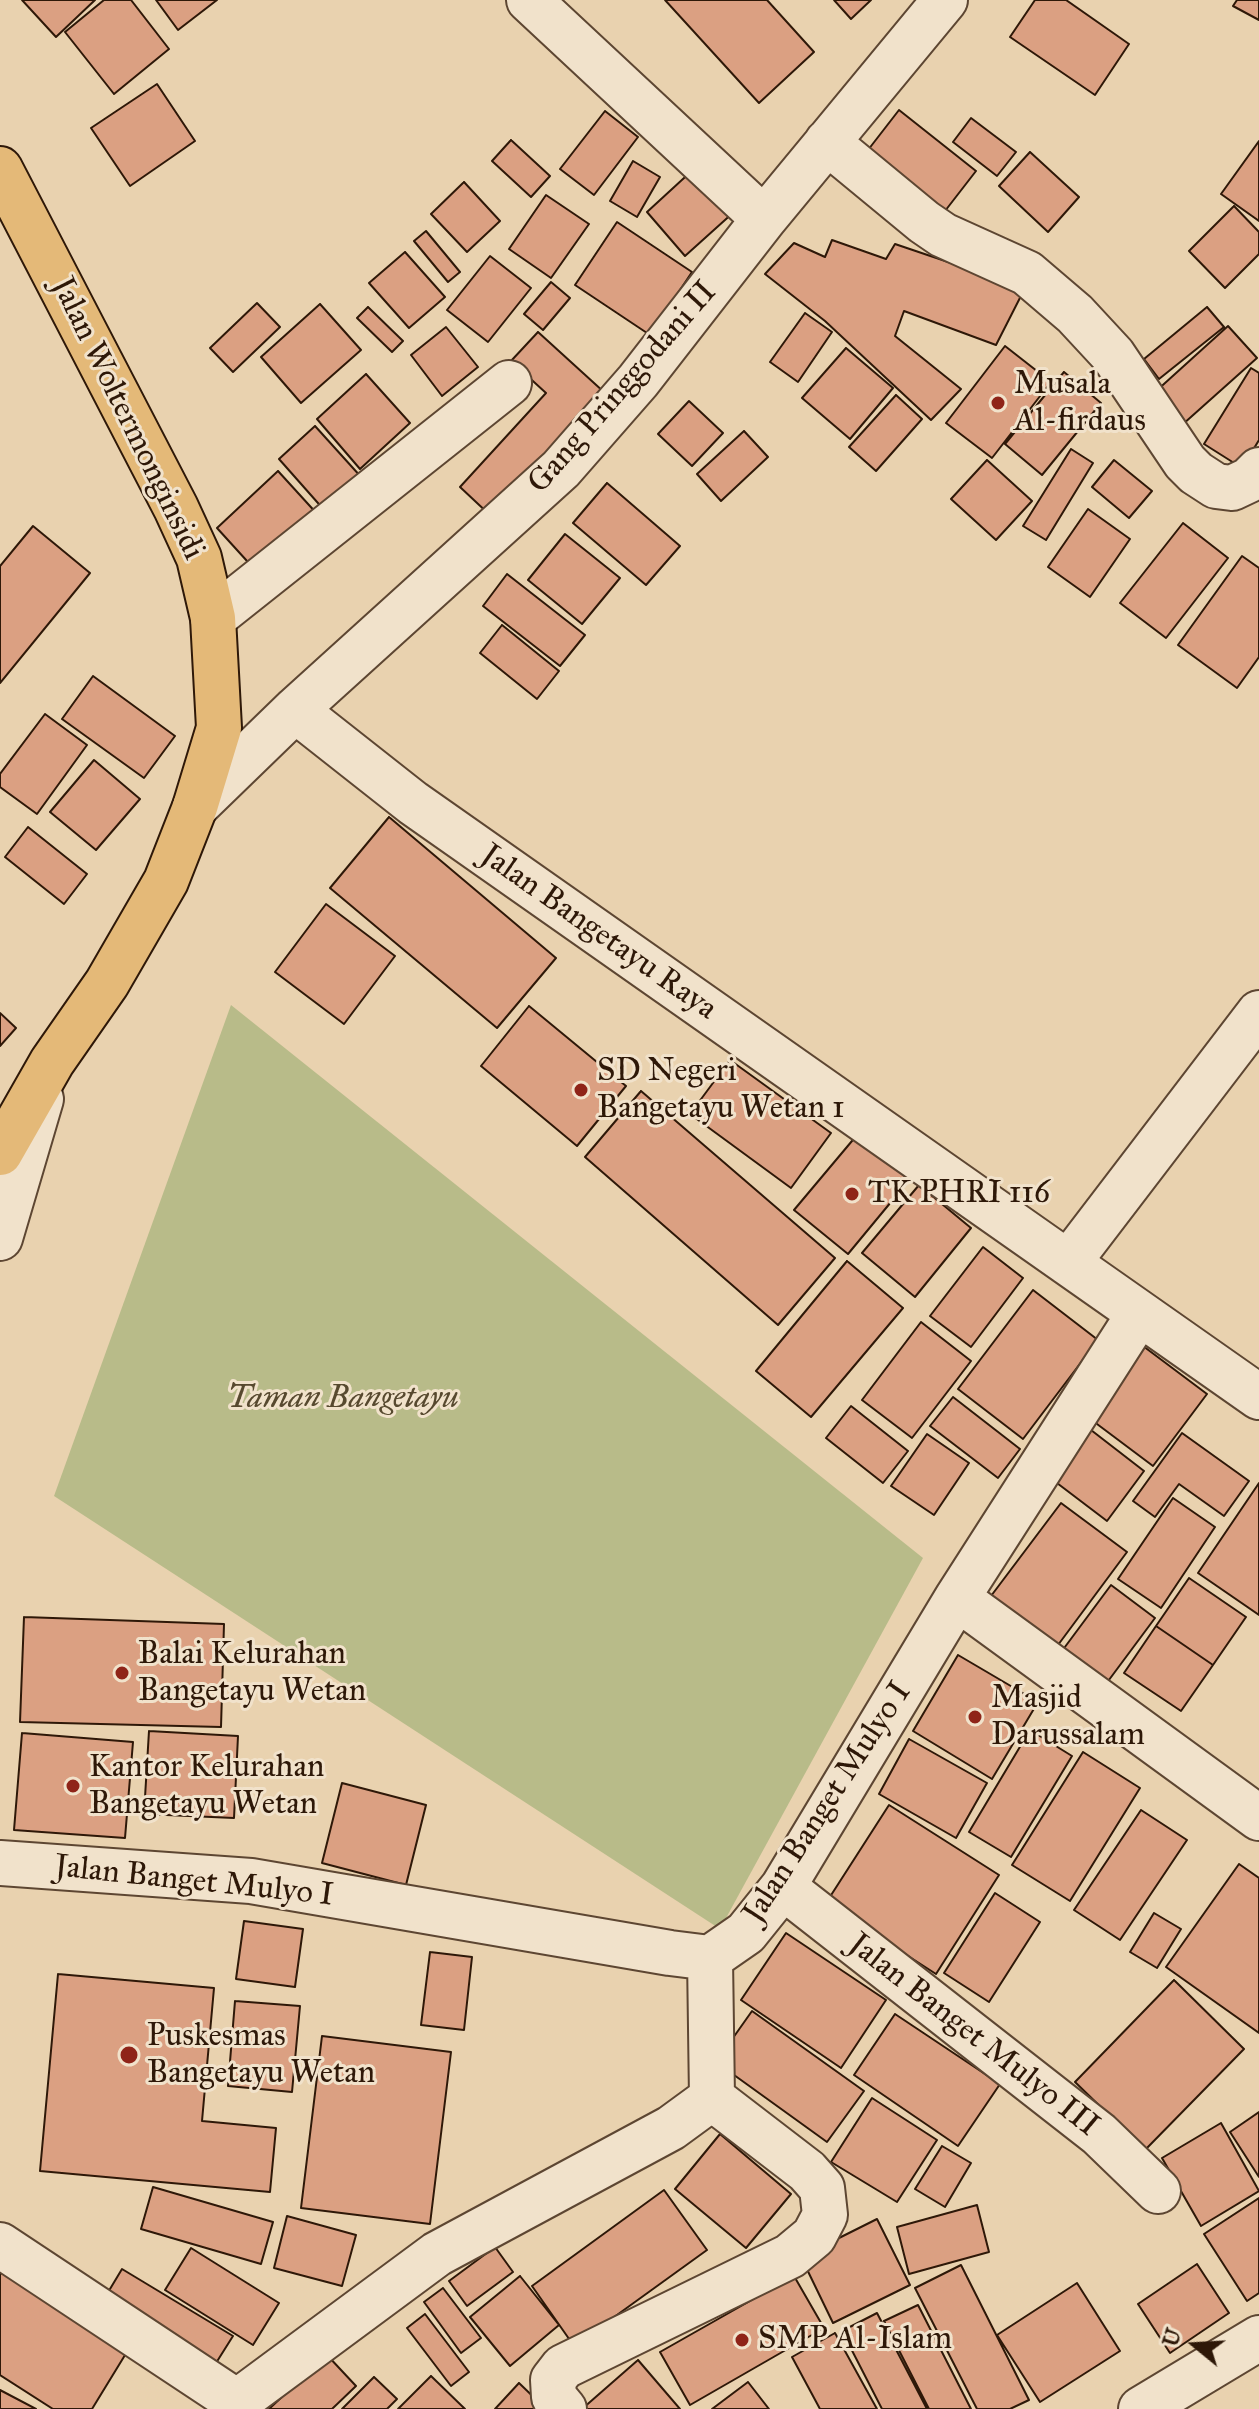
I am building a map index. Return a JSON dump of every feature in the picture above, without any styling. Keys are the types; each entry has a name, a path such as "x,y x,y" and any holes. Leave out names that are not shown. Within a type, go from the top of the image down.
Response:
{"main road":[{"name":"Jalan Woltermonginsidi","path":"0,169 199,558 213,618 219,728 195,807 166,881 107,983 52,1062 0,1153"}],"street":[{"path":"529,0 764,219"},
{"name":"Gang Pringgodani II","path":"195,807 295,710 561,469 638,381 764,219 945,0"},
{"path":"827,142 924,222 943,235 1027,273 1075,314 1113,355 1185,462 1196,473 1216,486 1232,488 1249,480 1259,470"},
{"path":"213,618 509,383"},
{"name":"Jalan Bangetayu Raya","path":"295,710 413,803 1259,1397"},
{"path":"1068,1263 1259,1013"},
{"path":"0,1107 52,1062"},
{"path":"0,1238 52,1062"},
{"name":"Jalan Banget Mulyo I","path":"0,1863 251,1881 710,1958 746,1933 783,1887 957,1598 1139,1314"},
{"path":"957,1598 1259,1818"},
{"name":"Jalan Banget Mulyo III","path":"783,1887 1099,2134 1158,2191"},
{"path":"710,1958 712,2098"},
{"path":"0,2245 241,2406 437,2254 671,2128 712,2098"},
{"path":"564,2409 554,2397 553,2389 553,2380 563,2367 790,2256 814,2236 825,2215 822,2188 807,2171 712,2098"},
{"path":"1141,2409 1259,2338"}],"green space":[{"name":"Taman Bangetayu","path":"231,1005 923,1558 720,1929 54,1496"}],"building":[{"path":"22,0 95,0 56,37"},
{"path":"104,0 131,0 169,49 114,94 65,32"},
{"path":"156,0 217,0 178,30"},
{"path":"665,0 767,0 814,52 759,103"},
{"path":"834,0 871,0 851,19"},
{"path":"1035,0 1066,0 1129,44 1095,95 1010,37"},
{"path":"1237,0 1259,0 1259,20 1233,6"},
{"path":"157,84 195,141 130,186 91,128"},
{"path":"899,110 976,171 945,211 868,150"},
{"path":"605,111 638,137 594,195 560,169"},
{"path":"971,118 1016,152 997,176 953,142"},
{"path":"511,140 550,176 531,197 492,161"},
{"path":"1259,141 1259,221 1221,194"},
{"path":"1030,152 1079,197 1048,232 999,186"},
{"path":"633,161 660,177 637,217 610,201"},
{"path":"696,167 735,211 685,256 647,212"},
{"path":"464,182 500,221 467,252 431,214"},
{"path":"546,195 589,224 551,278 509,249"},
{"path":"1234,206 1259,232 1259,254 1225,288 1189,251"},
{"path":"617,222 692,272 650,335 575,285"},
{"path":"426,231 460,272 448,282 414,241"},
{"path":"832,240 886,259 895,244 1025,288 996,345 904,311 895,336 961,389 931,420 825,321 765,274 794,243 825,257"},
{"path":"405,252 445,297 409,328 369,283"},
{"path":"490,256 531,288 488,342 447,310"},
{"path":"551,282 570,298 543,330 524,314"},
{"path":"257,303 280,327 233,372 210,348"},
{"path":"320,304 361,350 301,403 261,357"},
{"path":"368,307 403,341 392,352 357,318"},
{"path":"1207,307 1224,327 1159,379 1144,359"},
{"path":"805,313 832,332 798,382 770,362"},
{"path":"1228,326 1257,358 1182,425 1154,393"},
{"path":"446,327 478,367 442,396 411,355"},
{"path":"538,332 605,393 492,517 460,487 546,393 511,361"},
{"name":"Musala Al-firdaus","path":"1005,346 1051,382 992,458 946,423"},
{"path":"846,348 893,388 850,439 802,398"},
{"path":"1251,368 1259,373 1259,440 1242,468 1204,444"},
{"path":"1064,372 1101,403 1042,475 1005,444"},
{"path":"366,374 410,423 360,469 317,419"},
{"path":"896,395 922,419 876,471 849,447"},
{"path":"689,401 723,433 692,466 658,434"},
{"path":"315,426 362,478 325,511 279,459"},
{"path":"744,431 768,457 721,501 697,474"},
{"path":"1071,449 1093,463 1046,540 1023,526"},
{"path":"987,460 1032,501 996,540 951,499"},
{"path":"1114,460 1152,491 1129,518 1092,487"},
{"path":"278,471 319,516 257,572 217,528"},
{"path":"607,483 680,546 646,585 573,523"},
{"path":"1088,509 1130,539 1090,597 1048,567"},
{"path":"1183,523 1228,558 1166,638 1120,603"},
{"path":"33,526 90,573 0,683 0,566"},
{"path":"565,534 620,578 582,624 528,580"},
{"path":"1242,556 1259,568 1259,657 1237,688 1178,645"},
{"path":"507,574 585,635 560,666 483,606"},
{"path":"502,625 559,671 537,699 480,653"},
{"path":"93,676 175,736 144,778 62,719"},
{"path":"45,714 87,745 37,814 0,787 0,774"},
{"path":"94,760 140,799 96,850 50,812"},
{"path":"389,817 556,958 497,1028 330,888"},
{"path":"28,827 87,874 64,904 5,857"},
{"path":"326,904 395,956 344,1024 275,972"},
{"path":"529,1006 626,1086 577,1146 481,1066"},
{"path":"0,1013 16,1028 0,1046"},
{"path":"730,1060 831,1133 791,1188 690,1114"},
{"path":"641,1091 835,1258 778,1325 585,1157"},
{"name":"TK PHRI 116","path":"857,1135 910,1179 848,1254 794,1210"},
{"path":"919,1185 971,1228 915,1297 862,1253"},
{"path":"983,1247 1023,1278 971,1347 930,1316"},
{"path":"847,1261 903,1308 811,1417 756,1371"},
{"path":"1033,1290 1098,1340 1023,1439 958,1389"},
{"path":"921,1322 971,1361 912,1438 862,1400"},
{"path":"1143,1346 1207,1394 1153,1466 1089,1418"},
{"path":"953,1397 1020,1449 998,1478 930,1426"},
{"path":"851,1406 908,1451 883,1483 826,1438"},
{"path":"1091,1430 1144,1471 1107,1521 1053,1480"},
{"path":"1182,1433 1249,1481 1224,1516 1179,1484 1155,1517 1133,1501"},
{"path":"927,1434 969,1463 934,1515 891,1486"},
{"path":"1259,1483 1259,1615 1198,1573"},
{"path":"1173,1498 1215,1527 1161,1608 1118,1579"},
{"path":"1061,1503 1127,1552 1058,1645 991,1596"},
{"path":"1189,1578 1246,1617 1213,1665 1156,1626"},
{"path":"1111,1585 1155,1618 1100,1692 1056,1659"},
{"name":"Balai Kelurahan Bangetayu Wetan","path":"24,1617 224,1624 221,1727 20,1722"},
{"path":"1156,1626 1213,1665 1181,1711 1124,1673"},
{"name":"Masjid Darussalam","path":"958,1655 1038,1702 992,1779 913,1731"},
{"path":"1030,1730 1072,1756 1011,1857 969,1832"},
{"path":"149,1731 238,1736 234,1818 144,1814"},
{"name":"Kantor Kelurahan Bangetayu Wetan","path":"22,1733 133,1742 125,1838 14,1830"},
{"path":"909,1739 987,1783 956,1838 879,1794"},
{"path":"1083,1752 1140,1788 1070,1901 1012,1865"},
{"path":"342,1783 426,1805 406,1885 322,1863"},
{"path":"889,1805 999,1875 936,1974 826,1903"},
{"path":"1141,1810 1187,1840 1120,1940 1074,1910"},
{"path":"1239,1864 1259,1878 1259,2033 1166,1967"},
{"path":"995,1893 1040,1922 989,2002 944,1973"},
{"path":"1154,1913 1181,1929 1157,1968 1130,1952"},
{"path":"244,1921 303,1929 295,1987 236,1979"},
{"path":"786,1933 886,2000 841,2068 741,2000"},
{"path":"430,1952 472,1957 464,2030 421,2025"},
{"name":"Puskesmas Bangetayu Wetan","path":"58,1974 214,1988 202,2121 276,2128 270,2192 40,2171"},
{"path":"1174,1980 1244,2049 1145,2150 1075,2082"},
{"path":"235,2001 300,2006 292,2092 228,2086"},
{"path":"752,2011 864,2091 827,2142 716,2062"},
{"path":"895,2014 1000,2084 958,2146 854,2075"},
{"path":"322,2036 451,2052 430,2224 301,2208"},
{"path":"872,2098 937,2140 897,2202 831,2162"},
{"path":"1259,2112 1259,2177 1230,2132"},
{"path":"1221,2123 1259,2191 1201,2226 1162,2158"},
{"path":"720,2134 791,2194 746,2248 675,2189"},
{"path":"942,2146 971,2163 945,2207 915,2189"},
{"path":"153,2187 273,2222 261,2264 141,2229"},
{"path":"664,2190 707,2250 574,2346 532,2286"},
{"path":"1259,2198 1259,2293 1247,2301 1204,2234"},
{"path":"977,2205 989,2252 909,2274 897,2227"},
{"path":"287,2216 356,2235 342,2286 274,2268"},
{"path":"877,2219 910,2285 833,2323 801,2257"},
{"path":"495,2247 513,2272 467,2306 449,2281"},
{"path":"191,2248 279,2303 253,2345 165,2290"},
{"path":"7,2264 133,2342 92,2409 53,2409 0,2375 0,2275"},
{"path":"1197,2264 1229,2313 1170,2353 1138,2304"},
{"path":"961,2265 1029,2400 1010,2409 977,2409 915,2288"},
{"path":"122,2269 233,2336 211,2371 101,2304"},
{"path":"520,2276 559,2325 510,2366 470,2317"},
{"name":"SMP Al-Islam","path":"794,2276 824,2328 690,2405 660,2352"},
{"path":"1077,2283 1120,2351 1040,2402 997,2335"},
{"path":"443,2288 481,2338 461,2353 424,2302"},
{"path":"918,2305 971,2409 929,2409 884,2321"},
{"path":"877,2313 927,2409 882,2409 842,2331"},
{"path":"425,2314 469,2372 451,2386 407,2328"},
{"path":"835,2333 877,2409 820,2409 792,2357"},
{"path":"327,2355 356,2386 332,2409 269,2409"},
{"path":"638,2360 680,2409 582,2409"},
{"path":"431,2376 465,2409 398,2409"},
{"path":"374,2377 397,2399 387,2409 342,2409"},
{"path":"748,2382 769,2409 712,2409"},
{"path":"519,2383 546,2409 495,2409"},
{"path":"0,2390 36,2409 0,2409"}],"place":[{"name":"Musala Al-firdaus","path":"998,403"},
{"name":"SD Negeri Bangetayu Wetan 1","path":"581,1090"},
{"name":"TK PHRI 116","path":"852,1194"},
{"name":"Balai Kelurahan Bangetayu Wetan","path":"122,1673"},
{"name":"Masjid Darussalam","path":"975,1717"},
{"name":"Kantor Kelurahan Bangetayu Wetan","path":"73,1786"},
{"name":"Puskesmas Bangetayu Wetan","path":"129,2055"},
{"name":"SMP Al-Islam","path":"742,2340"}]}
